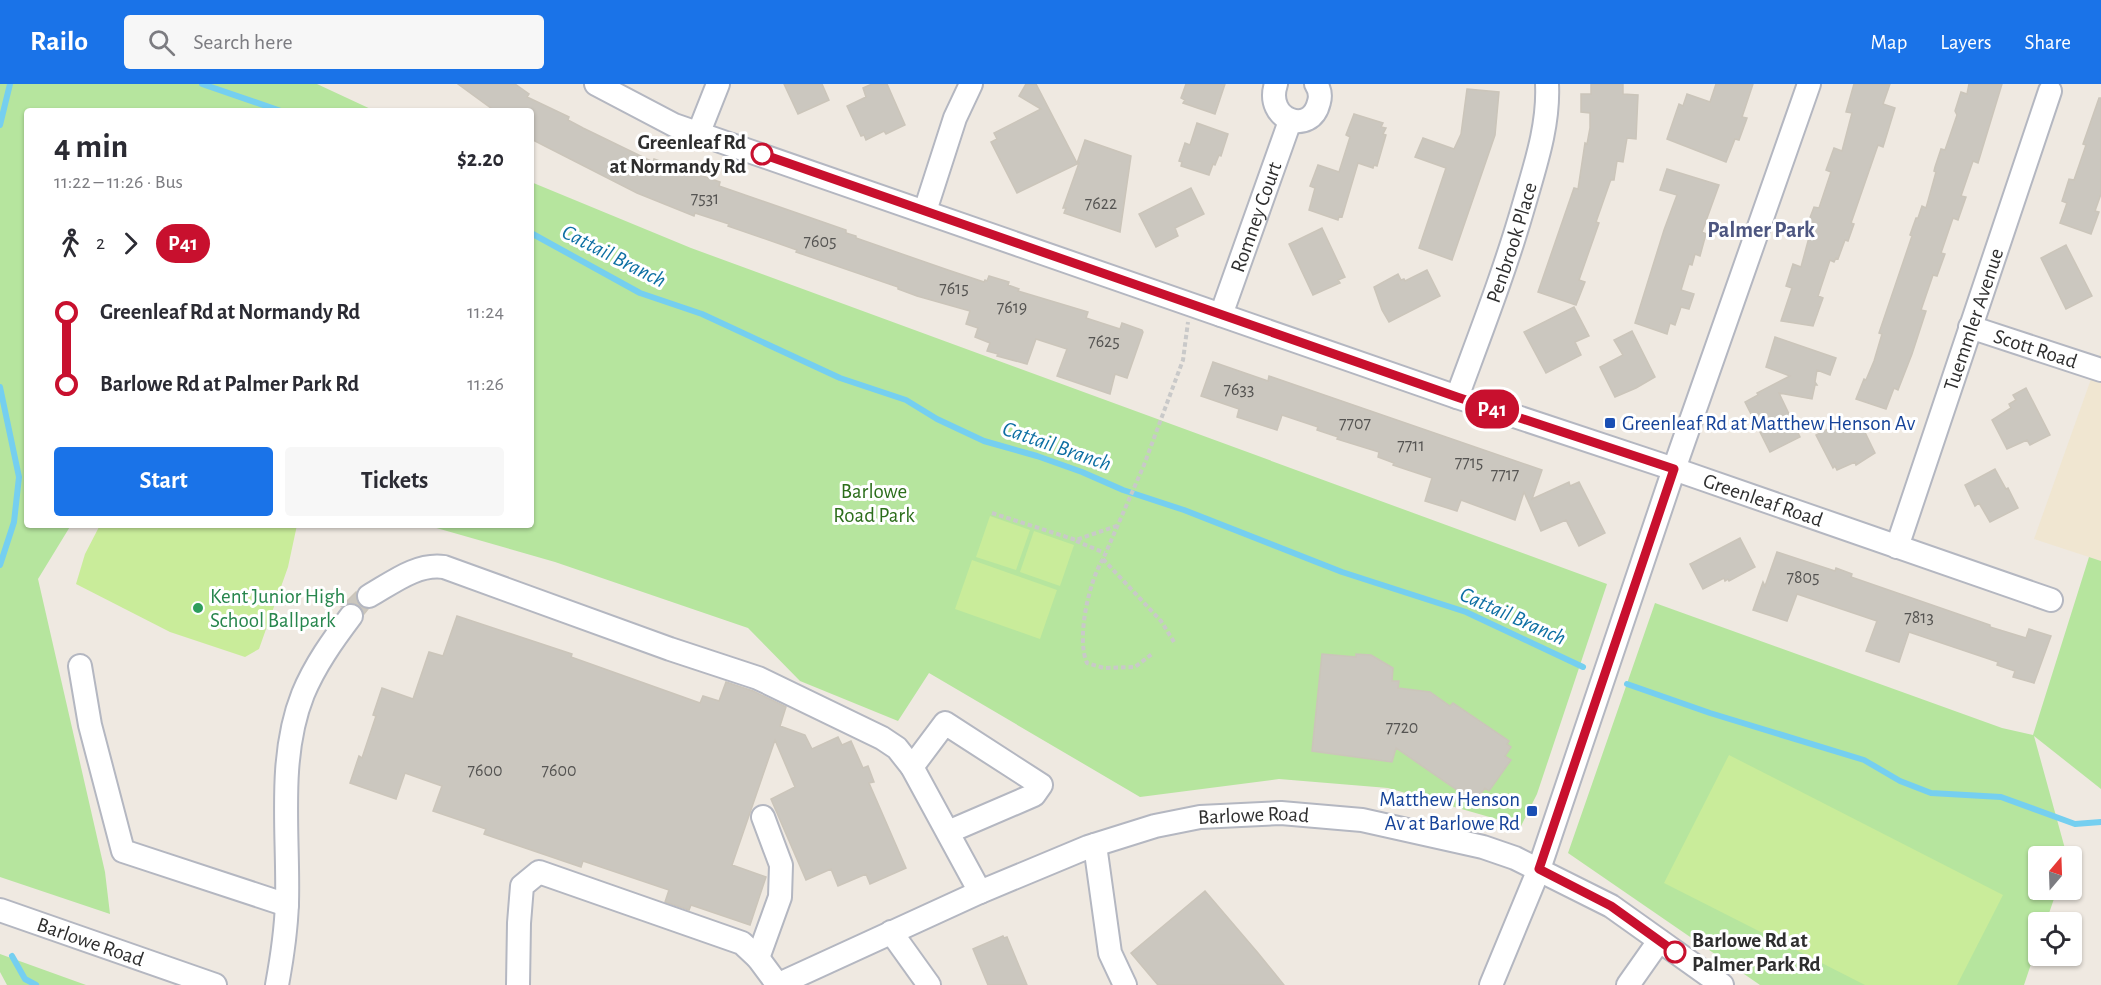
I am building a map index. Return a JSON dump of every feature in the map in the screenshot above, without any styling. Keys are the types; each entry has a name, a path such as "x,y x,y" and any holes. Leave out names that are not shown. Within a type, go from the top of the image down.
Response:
{"street":[{"name":"Greenleaf Road","path":"596,84 674,125 2051,600"},
{"path":"699,132 718,84"},
{"path":"926,211 955,118 971,84"},
{"path":"1276,84 1273,93 1275,104 1281,115 1290,121 1300,121 1312,116 1318,108 1320,96 1316,84"},
{"name":"Penbrook Place","path":"1457,397 1514,238 1534,172 1546,118 1547,84"},
{"path":"1491,985 1539,869 1674,469 1809,84"},
{"name":"Tuemmler Avenue","path":"1897,547 2050,91"},
{"name":"Romney Court","path":"1221,315 1290,121"},
{"name":"Scott Road","path":"1970,327 2101,370"},
{"path":"369,596 401,577 422,568 434,566 453,570 670,650 772,683 882,738 897,748 912,768 980,891"},
{"path":"277,985 287,905 287,783 295,721 302,696 313,672 351,616"},
{"path":"80,666 90,725 123,851 287,905"},
{"path":"912,768 945,723 1041,785 1034,795 948,831"},
{"name":"Barlowe Road","path":"778,985 980,891 1095,845 1155,826 1200,817 1281,813 1362,820 1483,848 1539,869 1611,906 1710,982"},
{"path":"758,958 780,897 781,865 763,817"},
{"path":"1095,845 1110,953 1125,985"},
{"path":"518,985 522,886 539,872 742,943 758,958 778,985"},
{"name":"Barlowe Road","path":"0,910 214,985"},
{"path":"891,932 929,985"},
{"path":"1632,984 1659,941"}],"path":[{"path":"1152,654 1135,667 1104,668 1087,663 1083,653 1086,608 1094,572 1103,559 1124,515 1183,360 1189,303"},
{"path":"992,513 1076,540 1106,553"},
{"path":"1076,540 1119,524"},
{"path":"1103,559 1161,621 1174,642"}],"shaded area":[{"path":"2101,351 2101,561 2034,539"}],"green space":[{"path":"0,84 317,84 369,108 24,108 24,528 69,528 38,579 105,872 110,914 0,877"},
{"name":"Barlowe Road Park","path":"534,183 691,248 1607,584 1537,794 1521,826 1388,788 1279,779 1140,797 929,673 898,721 800,681 748,628 555,562 436,528 534,528"},
{"path":"990,516 1030,530 1016,570 976,557"},
{"name":"Kent Junior High School Ballpark","path":"98,528 296,528 288,567 259,649 245,657 170,632 76,584 85,554"},
{"path":"1034,531 1074,545 1060,586 1020,572"},
{"path":"2089,557 2101,561 2101,789 2034,736 2064,846 2028,846 2028,900 2054,900 2049,912 2028,912 2028,966 2030,966 2024,985 1760,985 1568,853 1655,603 2002,728 2033,735"},
{"path":"972,560 1057,590 1040,639 955,609"},
{"path":"1729,755 2003,895 1957,985 1865,985 1664,883"},
{"path":"0,954 86,985 7,985 0,972"}],"building":[{"path":"458,84 515,84 529,94 527,97 569,117 568,120 583,128 653,162 654,159 720,182 719,186 846,230 846,233 856,238 948,270 984,282 989,276 1009,282 1008,285 1019,289 1018,291 1088,312 1086,318 1120,329 1122,323 1142,330 1127,378 1115,374 1110,394 1057,376 1067,349 1036,339 1027,364 997,356 998,354 987,351 990,343 975,337 978,328 966,324 970,311 917,296 898,289 898,287 728,226 729,224 695,213 694,216 637,193 534,141 534,108 491,108"},
{"path":"784,84 822,84 829,100 798,114"},
{"path":"872,84 887,84 905,125 886,134 884,131 866,140 864,135 861,136 847,106 866,97 863,88"},
{"path":"1026,84 1036,84 1077,163 1085,140 1131,156 1120,232 1064,213 1066,208 1063,208 1079,163 1017,193 991,142 997,139 994,133 1041,109 1019,96"},
{"path":"1186,84 1225,84 1215,114 1183,103 1185,100 1181,98"},
{"path":"1591,84 1623,84 1623,94 1638,95 1636,139 1627,138 1623,162 1617,161 1614,180 1610,182 1596,222 1599,223 1579,280 1585,282 1576,305 1538,292 1574,188 1578,189 1585,143 1587,144 1590,128 1590,113 1581,112 1581,94 1591,94"},
{"path":"1716,84 1753,84 1742,117 1747,118 1739,140 1735,139 1726,162 1667,139 1679,104 1683,106 1687,94 1710,102"},
{"path":"1854,84 1890,84 1883,104 1895,108 1883,147 1878,145 1851,223 1854,224 1848,241 1845,240 1838,259 1836,258 1834,262 1830,260 1818,296 1823,298 1813,326 1781,321 1792,288 1786,286 1793,264 1801,267 1811,230 1806,228 1814,207 1819,208 1831,172 1826,170 1834,148 1842,151 1852,113 1846,112"},
{"path":"1969,84 2002,84 1978,163 1973,161 1961,196 1966,197 1958,220 1953,218 1941,253 1945,254 1937,276 1933,275 1921,310 1926,311 1912,354 1898,390 1894,388 1886,409 1856,399 1874,361 1882,334 1879,333 1912,236 1910,235 1922,206 1926,208 1936,172 1935,167 1941,149 1945,150 1957,115 1955,111 1961,92 1967,94"},
{"path":"1467,89 1499,92 1495,135 1452,260 1419,248 1446,168 1415,157 1423,138 1454,149 1461,134"},
{"path":"2099,98 2101,98 2101,194 2095,211 2099,212 2091,234 2060,223 2067,203 2062,201 2069,179 2074,180 2086,145 2083,144"},
{"path":"1354,114 1383,123 1381,127 1386,128 1383,134 1386,135 1377,166 1374,165 1373,168 1358,163 1342,217 1339,216 1338,220 1309,210 1315,188 1310,186 1318,165 1339,172 1350,137 1346,135"},
{"path":"1197,123 1228,134 1221,156 1219,155 1215,165 1213,164 1209,175 1181,166 1182,162 1179,161 1185,143 1190,145"},
{"path":"1667,169 1719,185 1702,232 1706,234 1700,256 1695,254 1692,265 1689,264 1681,290 1694,294 1689,309 1681,307 1675,325 1670,323 1667,334 1635,323 1677,195 1660,190"},
{"path":"1191,188 1204,214 1175,228 1178,236 1156,247 1139,214"},
{"path":"1322,228 1345,277 1338,280 1340,283 1313,295 1289,244"},
{"path":"2066,245 2092,296 2066,309 2041,258"},
{"path":"1427,270 1440,296 1389,322 1374,287 1398,274 1401,280 1405,281"},
{"path":"1574,307 1589,336 1575,342 1581,355 1546,373 1524,332"},
{"path":"1632,331 1655,377 1615,397 1600,367 1623,355 1614,340"},
{"path":"1775,337 1836,358 1830,375 1817,370 1815,382 1817,385 1815,385 1812,399 1779,393 1800,437 1770,452 1745,402 1790,376 1766,367"},
{"path":"1213,362 1268,381 1269,376 1542,470 1532,499 1569,482 1570,486 1579,482 1605,533 1579,546 1566,520 1541,531 1524,492 1515,520 1461,500 1457,511 1425,501 1432,478 1393,465 1394,463 1378,457 1379,452 1337,439 1338,437 1317,430 1318,427 1282,415 1277,430 1237,417 1239,409 1201,396"},
{"path":"2026,388 2050,435 2030,445 2027,440 2007,449 1992,420 2011,408 2009,404 2016,400 2013,395"},
{"path":"1859,420 1875,453 1856,465 1855,462 1837,470 1835,466 1833,468 1816,435 1836,425 1839,431"},
{"path":"1995,469 2018,508 1990,522 1979,503 1975,506 1965,485"},
{"path":"1740,538 1755,567 1729,581 1728,579 1725,581 1724,578 1703,589 1690,564"},
{"path":"1777,552 1835,571 1836,568 1852,574 1851,577 1990,625 1990,627 2026,638 2029,629 2051,636 2034,683 2013,677 2015,671 1997,665 1998,662 1909,632 1899,662 1866,651 1877,621 1797,594 1787,621 1753,610 1763,582 1765,586"},
{"path":"356,592 358,603 368,609 364,614 359,606 353,603 342,606"},
{"path":"457,616 572,654 571,657 700,703 703,696 719,701 726,682 753,691 786,707 780,726 805,735 812,749 838,737 842,745 851,741 863,768 868,766 874,782 869,783 906,868 870,884 866,874 838,886 831,869 806,880 771,799 795,787 775,740 732,865 766,877 750,925 691,905 689,910 665,902 669,890 583,861 581,867 484,834 486,829 433,811 442,786 405,773 396,799 350,783 359,756 362,758 376,716 373,715 382,688 413,699 429,652 443,656"},
{"path":"1322,654 1356,657 1356,654 1371,655 1393,668 1392,681 1399,681 1398,688 1430,692 1450,706 1453,703 1509,741 1507,744 1511,747 1505,756 1511,760 1489,791 1485,788 1477,799 1473,796 1470,799 1396,748 1392,762 1312,751"},
{"path":"1205,891 1284,985 1158,985 1131,953"},
{"path":"1003,936 1007,937 1027,985 988,985 973,949"}],"waterway":[{"path":"0,125 10,84"},
{"name":"Cattail Branch","path":"202,84 272,108"},
{"name":"Cattail Branch","path":"534,235 640,293 702,314 840,378 906,400 937,419 984,441 1082,472 1123,490 1184,510 1342,572 1466,612 1583,667"},
{"path":"0,387 19,477 14,522 0,565"},
{"name":"Cattail Branch","path":"1627,684 1710,713 1864,760 1900,781 1931,793 2001,797 2075,824 2101,822"},
{"path":"12,956 25,979 36,985"}],"bus line":[{"name":"P41","path":"762,154 1457,397 1674,469 1539,869 1611,906 1675,952"}],"place":[{"name":"Greenleaf Rd at Normandy Rd","path":"762,154"},
{"name":"Greenleaf Rd at Matthew Henson Av","path":"1610,423"},
{"name":"Kent Junior High School Ballpark","path":"198,608"},
{"name":"Matthew Henson Av at Barlowe Rd","path":"1532,811"},
{"name":"Barlowe Rd at Palmer Park Rd","path":"1675,952"}],"district":[{"name":"Palmer Park","path":"1761,230"}]}
